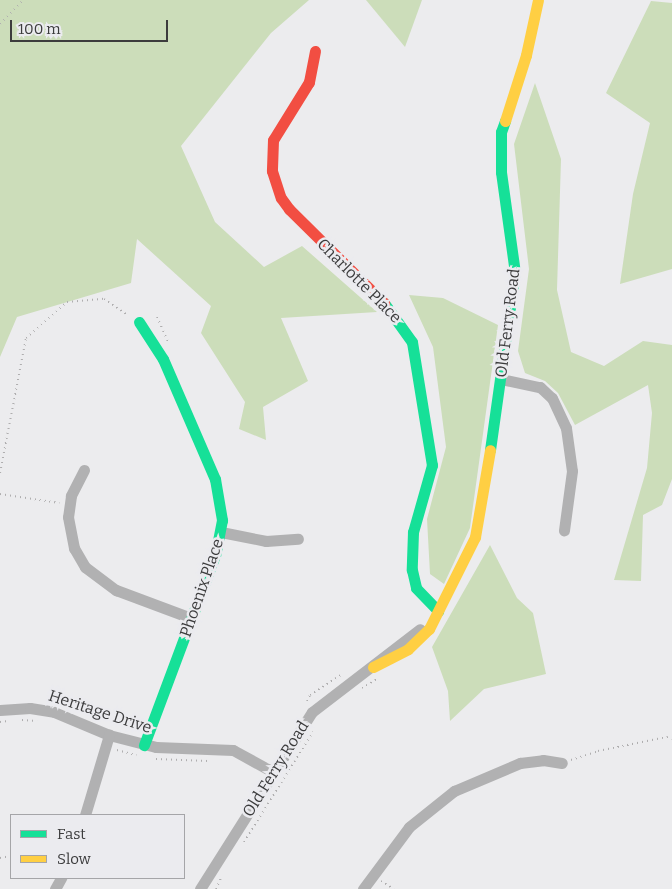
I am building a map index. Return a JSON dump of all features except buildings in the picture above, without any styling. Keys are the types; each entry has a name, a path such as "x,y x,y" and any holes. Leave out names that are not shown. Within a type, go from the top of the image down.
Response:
{"street":[{"name":"Old Ferry Road","path":"200,889 273,772 316,708 373,667 417,642 429,629 475,537 501,379 515,261 501,172 501,132 526,55 538,0"},
{"name":"Charlotte Place","path":"315,51 314,69 309,82 273,140 270,159 272,171 281,198 289,209 392,311 412,342 432,465 413,532 412,570 416,588 438,611"},
{"name":"Phoenix Place","path":"139,322 163,359 215,479 222,507 221,532 192,618 144,745"},
{"path":"501,379 540,387 552,398 566,428 572,471 564,530"},
{"path":"84,470 69,504 68,528 74,548 92,574 116,590 192,618"},
{"path":"221,532 266,541 298,540"},
{"name":"Heritage Drive","path":"0,710 30,708 54,712 109,735 144,745 181,750 233,750 273,772"},
{"path":"85,814 109,735"},
{"path":"363,889 409,827 454,791 520,763 562,763"}],"path":[{"path":"0,24 23,0"},
{"path":"0,473 26,338 67,302 104,299 139,322"},
{"path":"157,317 169,345"},
{"path":"0,494 69,504"},
{"path":"562,763 598,751 667,737 672,739"},
{"path":"372,876 394,889"}],"green space":[{"path":"0,0 309,0 271,33 181,146 215,222 264,267 302,246 377,312 281,318 308,381 263,407 266,440 239,429 245,402 201,333 211,306 137,239 131,283 17,317 0,357"},
{"path":"366,0 422,0 405,47"},
{"path":"651,1 672,3 672,269 620,284 633,194 650,123 606,93"},
{"path":"535,83 561,159 557,290 571,352 604,366 643,341 672,345 672,479 662,505 643,515 641,581 614,580 647,468 652,413 648,385 575,425 558,393 545,381 525,373 518,351 529,269 514,144"},
{"path":"409,295 443,298 498,325 470,528 444,584 430,574 427,519 446,447 433,347"},
{"path":"490,545 517,598 533,613 546,674 484,689 450,721 448,691 432,647"}],"traffic: fast":[{"path":"490,450 515,273 501,172 501,132 505,121"},
{"path":"384,303 412,342 432,465 413,532 412,570 416,588 438,611"},
{"path":"139,322 163,359 215,479 222,520 215,555 144,745"}],"traffic: slow":[{"path":"505,121 526,55 538,0"},
{"path":"373,667 408,649 429,629 475,537 490,450"}],"traffic: jam":[{"path":"315,51 309,82 273,140 272,171 281,198 289,209 384,303"}]}
